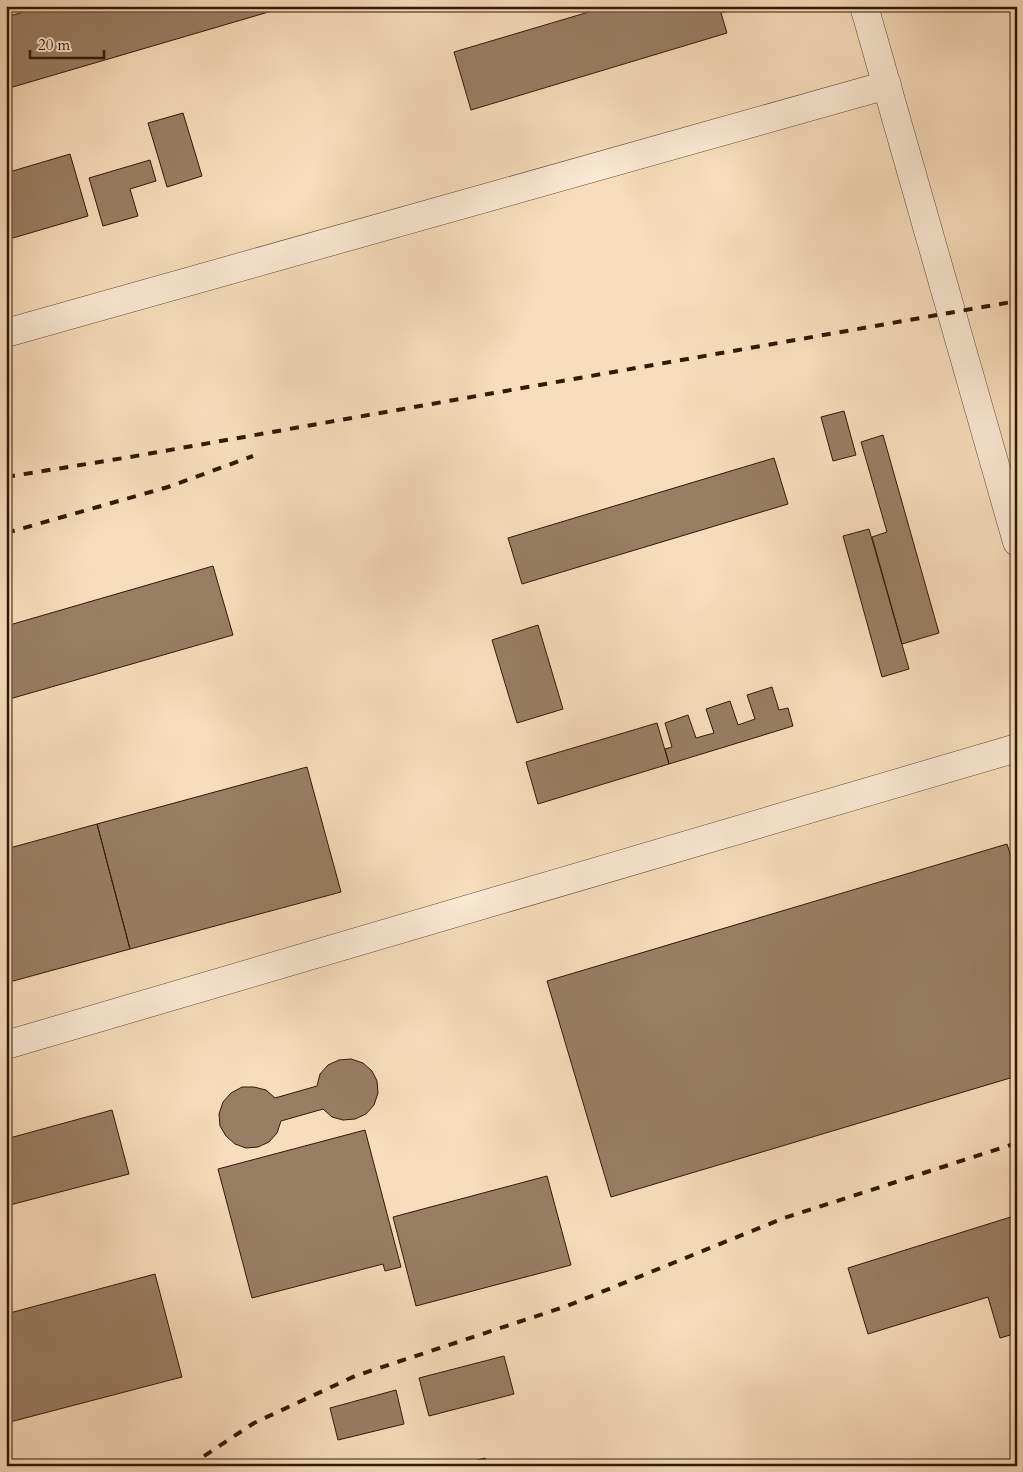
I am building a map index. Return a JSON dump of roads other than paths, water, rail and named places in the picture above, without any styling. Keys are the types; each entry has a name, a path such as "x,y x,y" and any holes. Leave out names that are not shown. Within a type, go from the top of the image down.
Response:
{"lane":[{"path":"864,6 1017,542"},
{"path":"6,333 887,85"},
{"path":"6,1045 1017,748"}],"railway":[{"path":"6,477 130,457 1017,301"},
{"path":"6,533 168,487 253,456"},
{"path":"189,1466 254,1423 355,1376 567,1306 784,1218 1017,1143"}]}
